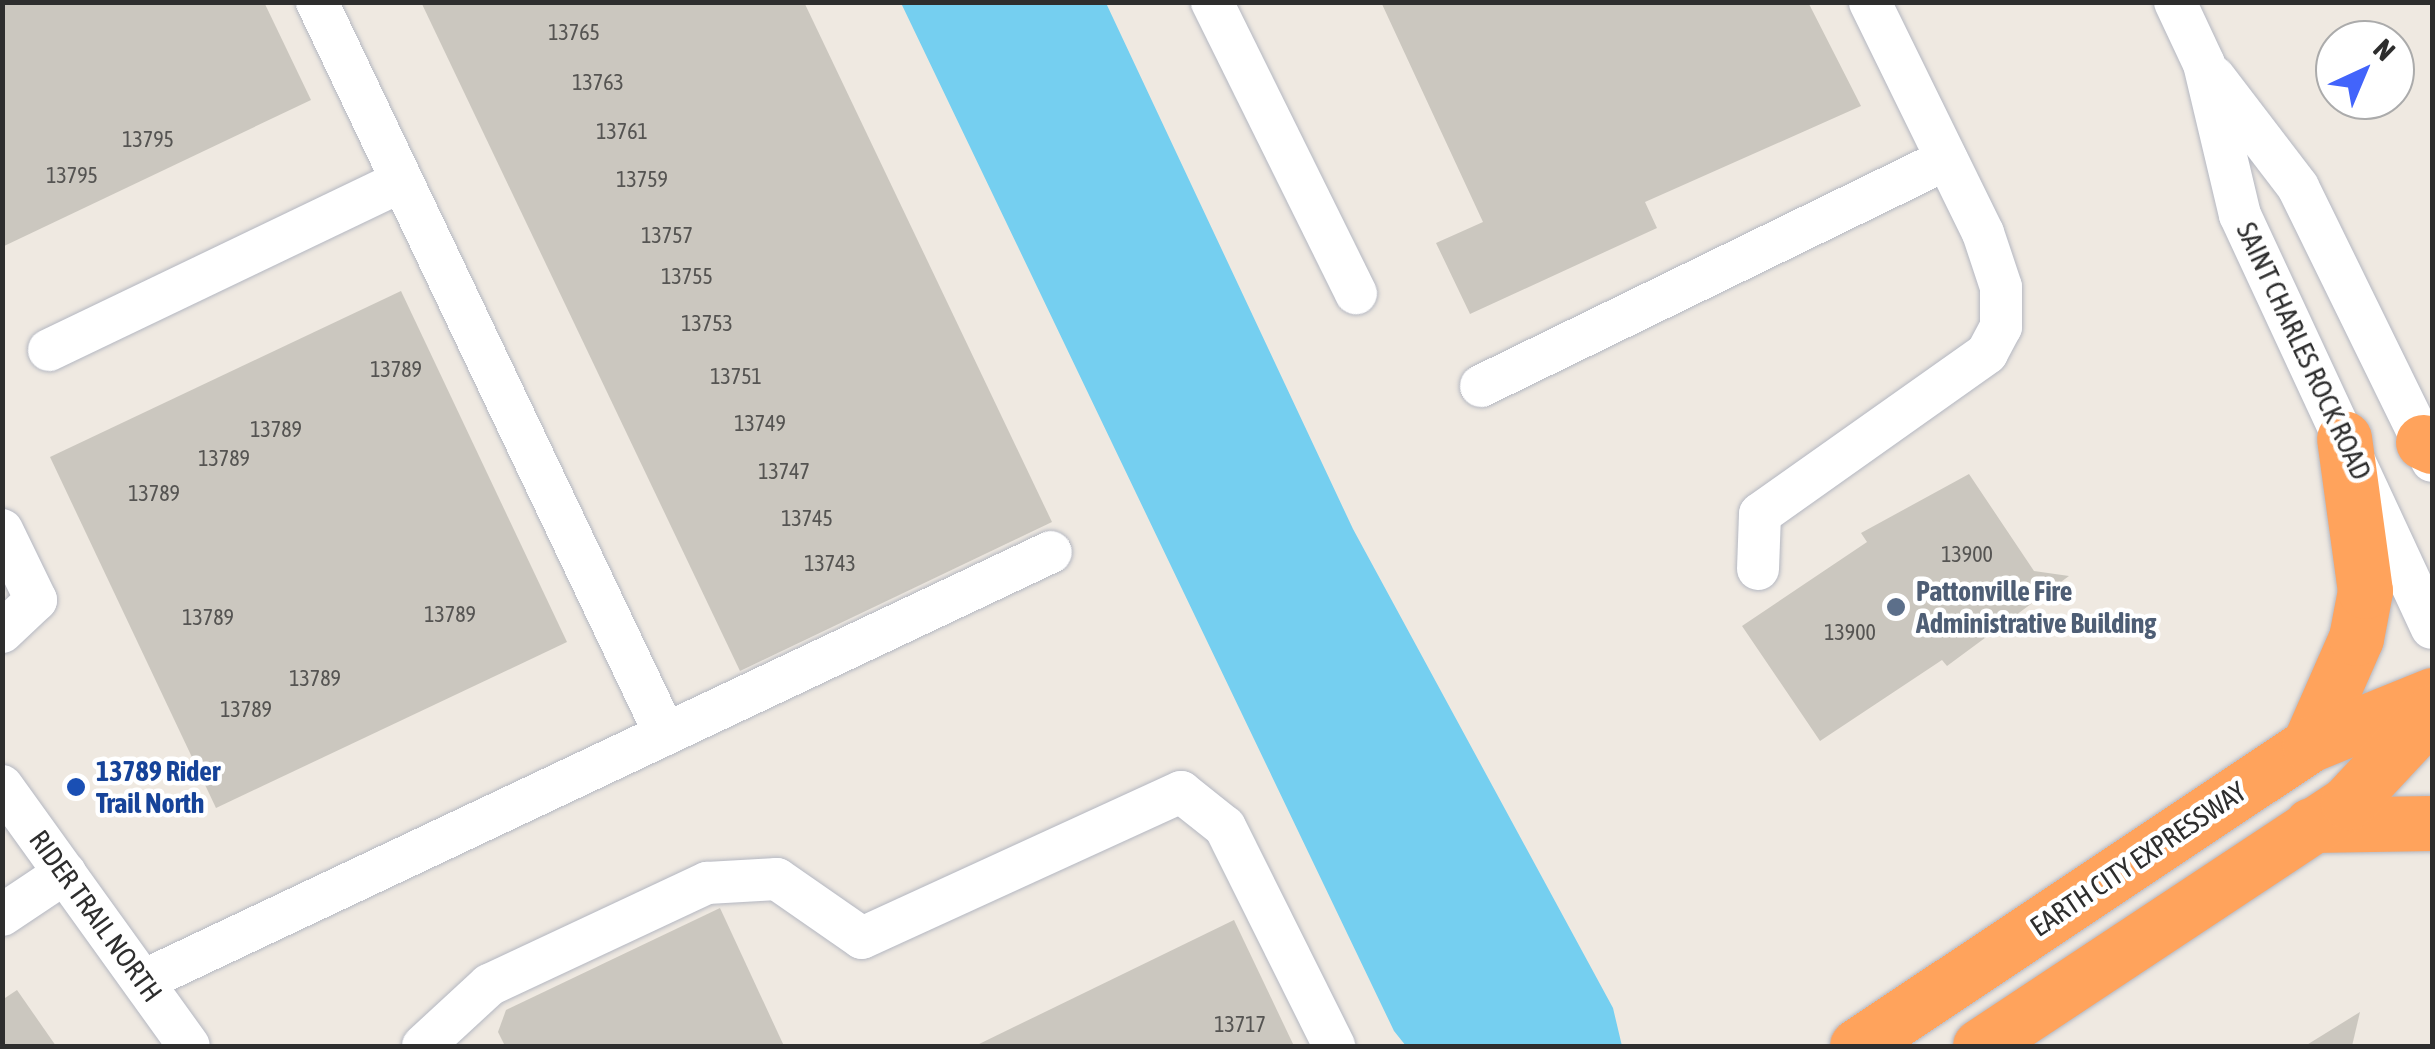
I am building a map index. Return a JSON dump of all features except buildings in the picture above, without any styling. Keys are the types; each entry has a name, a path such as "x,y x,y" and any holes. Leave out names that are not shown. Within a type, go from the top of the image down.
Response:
{"highway":[{"path":"2309,745 2356,638 2365,591 2344,438"},
{"name":"EARTH CITY EXPRESSWAY","path":"1857,1046 2309,745 2432,694"},
{"path":"1980,1046 2348,802 2432,712"},
{"path":"2312,825 2432,823"}],"street":[{"path":"317,2 666,734"},
{"path":"1212,2 1356,293"},
{"path":"1758,569 1760,514 1987,353 2001,327 2001,288 1947,160 1870,2"},
{"name":"SAINT CHARLES ROCK ROAD","path":"2175,2 2204,64 2240,214 2432,628"},
{"name":"SAINT CHARLES ROCK ROAD","path":"2204,64 2298,187 2429,450"},
{"path":"1482,386 1947,160"},
{"path":"49,350 402,181"},
{"path":"2,530 36,600 2,632"},
{"path":"143,981 1051,552"},
{"name":"RIDER TRAIL NORTH","path":"2,786 189,1046"},
{"path":"424,1046 489,984 707,883 777,879 862,938 1182,792 1224,826 1334,1046"},
{"path":"2,914 65,872"}],"water":[{"path":"901,3 1106,3 1353,529 1613,1008 1622,1046 1406,1046 1394,1031"}],"place":[{"name":"Pattonville Fire Administrative Building","path":"1896,607"},
{"name":"13789 Rider Trail North","path":"76,787"}]}
